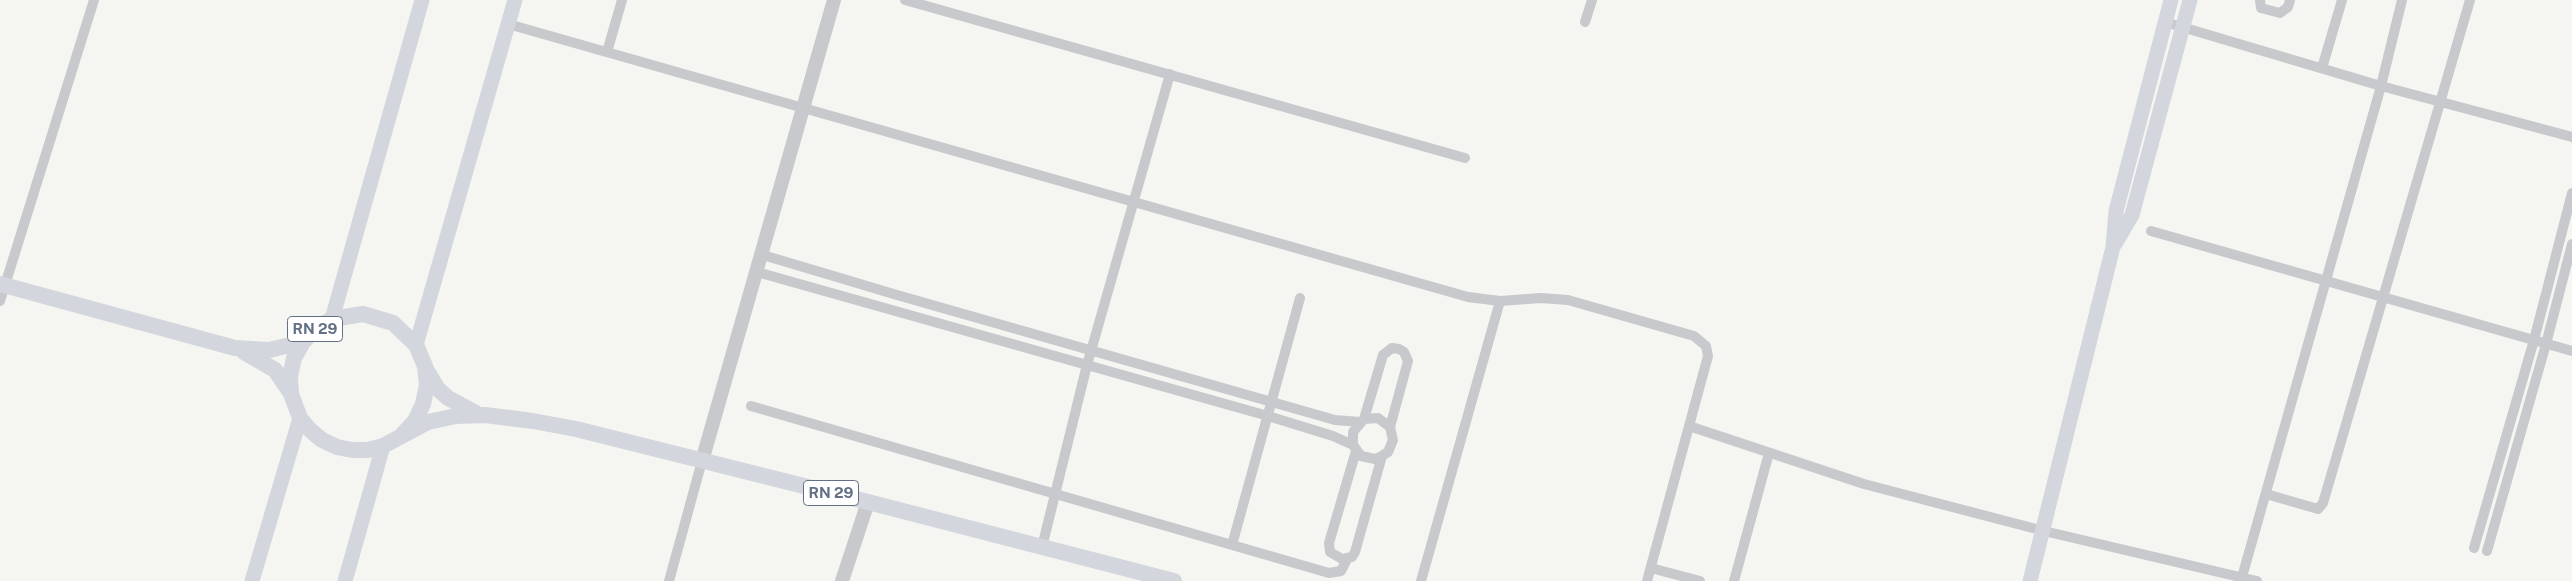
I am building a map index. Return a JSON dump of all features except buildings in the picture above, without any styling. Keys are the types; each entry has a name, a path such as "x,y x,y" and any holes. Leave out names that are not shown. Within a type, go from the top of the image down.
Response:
{"main road":[{"path":"332,319 422,0"},
{"path":"416,345 515,0"},
{"path":"2030,581 2044,531 2113,247 2116,211 2171,0"},
{"path":"2113,247 2132,215 2190,0"},
{"name":"RN 29","path":"1,290 235,348 269,350 303,342"},
{"name":"RN 29","path":"291,394 292,366 303,342 316,328 332,319 363,314 378,317 393,323 416,345 430,378 448,398 472,412 485,416 555,425 868,502 1174,581"},
{"name":"RN 29","path":"235,348 275,370 291,394 300,418 322,440 336,447 352,450 383,446 402,435 442,418 485,416"},
{"name":"RN 29","path":"402,435 415,421 423,404 427,385 425,366"},
{"path":"252,581 300,418"},
{"path":"345,581 383,446"}],"street":[{"path":"1,290 94,0"},
{"path":"607,52 622,0"},
{"path":"669,581 834,0"},
{"path":"905,0 1465,158"},
{"path":"1585,22 1592,0"},
{"path":"2260,0 2261,8 2280,14 2288,8 2290,0"},
{"path":"2322,68 2342,0"},
{"path":"2242,578 2381,86 2402,0"},
{"path":"2266,494 2318,509 2321,507 2470,0"},
{"path":"2165,22 2381,86 2440,100 2572,137"},
{"path":"508,24 1460,295 1500,301 1541,298 1568,300 1699,338 1706,346 1708,356 1647,581"},
{"path":"1042,547 1091,350 1170,74"},
{"path":"2474,548 2534,340 2572,193"},
{"path":"2151,231 2572,351"},
{"path":"2486,551 2546,344 2572,244"},
{"path":"763,255 1335,420 1378,418 1390,427"},
{"path":"757,272 892,312 1268,416 1333,436 1354,448 1368,458 1382,456 1388,452 1393,440 1390,427 1408,361 1404,352 1399,349 1392,348 1383,355 1362,420 1352,432 1354,448 1329,543 1329,548 1334,556 1347,559"},
{"path":"892,312 897,295"},
{"path":"1232,545 1300,298"},
{"path":"1421,581 1500,301"},
{"path":"751,406 1330,573 1341,571 1347,559 1355,552 1382,456"},
{"path":"1689,426 1864,484 2044,531 2257,581"},
{"path":"1734,581 1769,453"},
{"path":"842,581 868,502"},
{"path":"1650,568 1700,581"}]}
